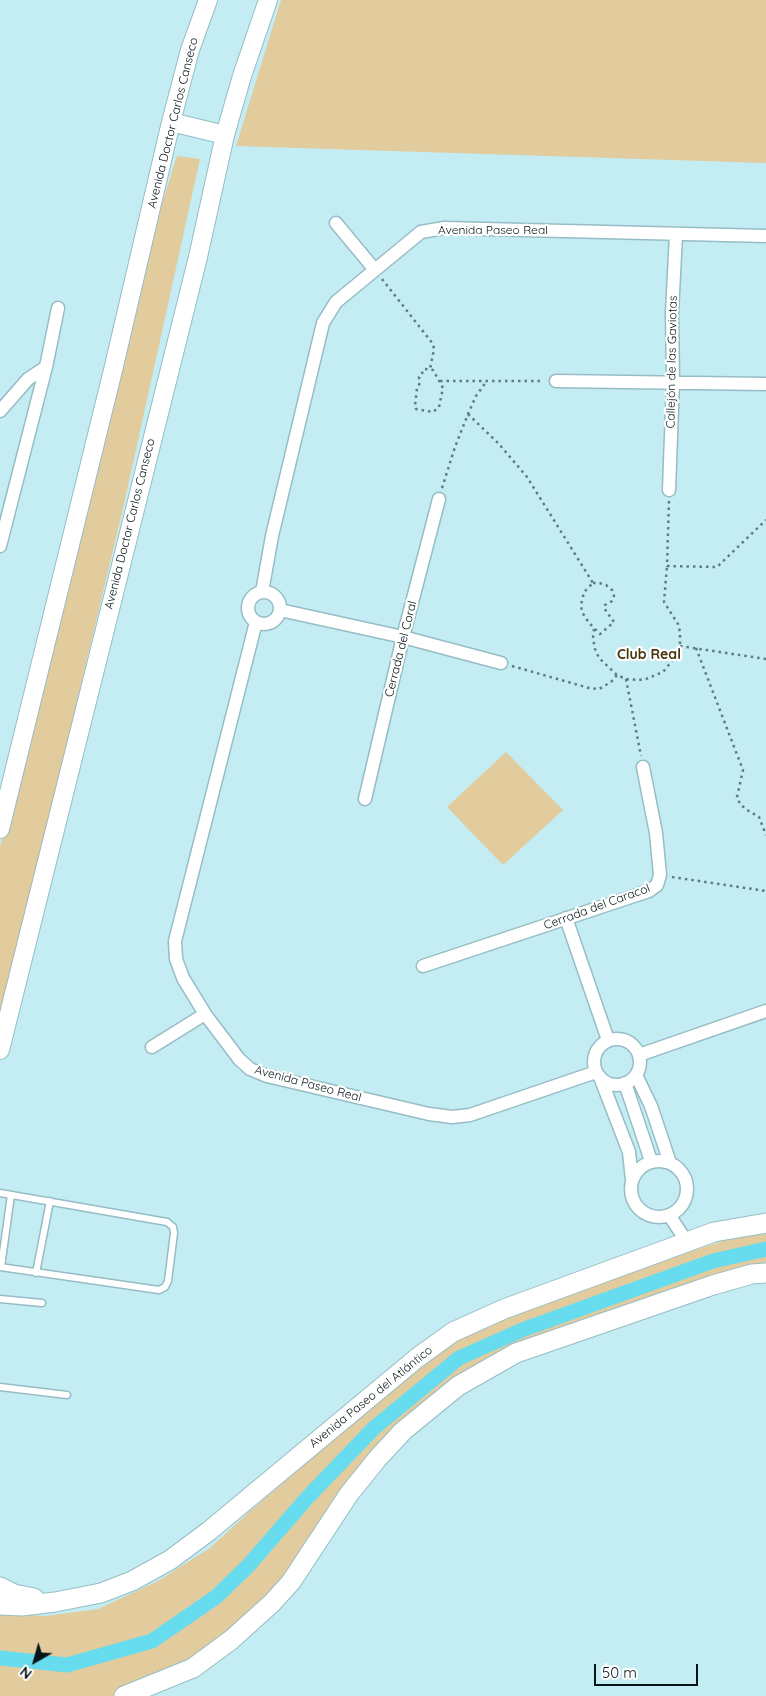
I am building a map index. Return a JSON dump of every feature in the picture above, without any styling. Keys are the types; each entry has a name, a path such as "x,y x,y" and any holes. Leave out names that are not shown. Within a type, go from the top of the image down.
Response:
{"main road":[{"name":"Avenida Doctor Carlos Canseco","path":"0,829 3,805 114,366 171,122 190,50 208,0"},
{"name":"Avenida Doctor Carlos Canseco","path":"0,1050 198,257 225,135 242,76 268,0"},
{"path":"171,122 225,135"},
{"name":"Avenida Paseo del Atlántico","path":"0,1605 22,1606 101,1593 132,1581 170,1560 417,1358 453,1332 504,1309 714,1232 766,1223"},
{"path":"124,1696 193,1668 231,1640 272,1604 291,1582 349,1494 378,1458 403,1431 458,1386 516,1353 713,1285 752,1274 766,1273"},
{"path":"0,1587 14,1594 55,1602"}],"street":[{"path":"336,223 374,270"},
{"name":"Avenida Paseo Real","path":"262,592 272,536 323,323 336,302 422,232 444,228 766,236"},
{"name":"Callejón de las Gaviotas","path":"670,490 673,382 672,312 676,235"},
{"path":"0,546 46,367 58,308"},
{"path":"0,411 28,379 46,367"},
{"path":"556,381 766,384"},
{"name":"Cerrada del Coral","path":"365,799 403,637 439,499"},
{"path":"262,592 273,595 280,605 280,610 274,621 262,624 252,619 248,608 252,597 262,592"},
{"path":"280,610 403,637 501,662"},
{"name":"Avenida Paseo Real","path":"256,622 176,941 176,959 183,978 205,1014 239,1060 250,1069 268,1076 429,1114 452,1117 470,1115 598,1074"},
{"name":"Cerrada del Caracol","path":"423,966 649,891 657,885 660,875 656,833 643,767"},
{"path":"566,918 608,1040"},
{"path":"639,1055 766,1011"},
{"path":"152,1047 205,1014"},
{"path":"598,1074 611,1084 624,1083 636,1075 639,1069 639,1055 630,1043 616,1039 608,1040 602,1044 594,1057 594,1064 629,1152 632,1180"},
{"path":"636,1075 651,1106 670,1163"},
{"path":"624,1083 651,1162"},
{"path":"660,1160 670,1163 678,1168 687,1184 683,1203 669,1215 651,1216 636,1206 632,1198 630,1189 636,1172 642,1165 651,1162 660,1160"},
{"path":"669,1215 687,1242"}],"lane":[{"path":"0,1193 50,1201 167,1222 173,1227 174,1232 168,1281 165,1287 159,1290 0,1267 12,1195"},
{"path":"36,1272 50,1201"},
{"path":"0,1300 42,1304"},
{"path":"0,1388 67,1395"}],"path":[{"path":"374,270 433,344 434,350 430,369"},
{"path":"425,369 433,370 440,381 443,388 437,410 433,412 416,408 414,403 417,388 420,383 420,377 425,369"},
{"path":"440,381 556,381"},
{"path":"439,499 455,447 468,414 476,396 486,382"},
{"path":"468,414 499,444 528,477 593,583"},
{"path":"594,628 593,638 599,658 617,675 626,679 646,679 663,672 676,656 680,646 680,632 678,624 664,602 670,490"},
{"path":"667,566 717,567 766,520"},
{"path":"593,583 606,585 612,590 614,596 612,601 605,605 604,608 614,619 613,624 602,634 598,633 585,617 581,605 584,592 593,583"},
{"path":"680,646 766,659"},
{"path":"696,648 744,770 737,797 740,804 760,817 766,835"},
{"path":"501,662 589,688 599,689 611,682 617,675"},
{"path":"626,679 643,767"},
{"path":"660,875 766,891"}],"shaded area":[{"path":"281,0 766,0 766,163 236,146"},
{"path":"177,156 200,159 124,504 37,869 0,1011 0,848 127,314"},
{"path":"506,752 563,810 503,865 447,807"},
{"path":"766,1234 766,1262 743,1267 634,1306 455,1384 375,1448 275,1598 210,1653 125,1694 113,1696 0,1696 0,1613 45,1616 98,1609 158,1581 210,1548 417,1368 450,1345 488,1324 667,1259 729,1239"}],"waterway":[{"path":"0,1658 67,1665 152,1641 216,1597 248,1566 307,1498 374,1428 459,1358 522,1330 713,1261 766,1249"}],"district":[{"name":"Club Real","path":"649,655"}]}
